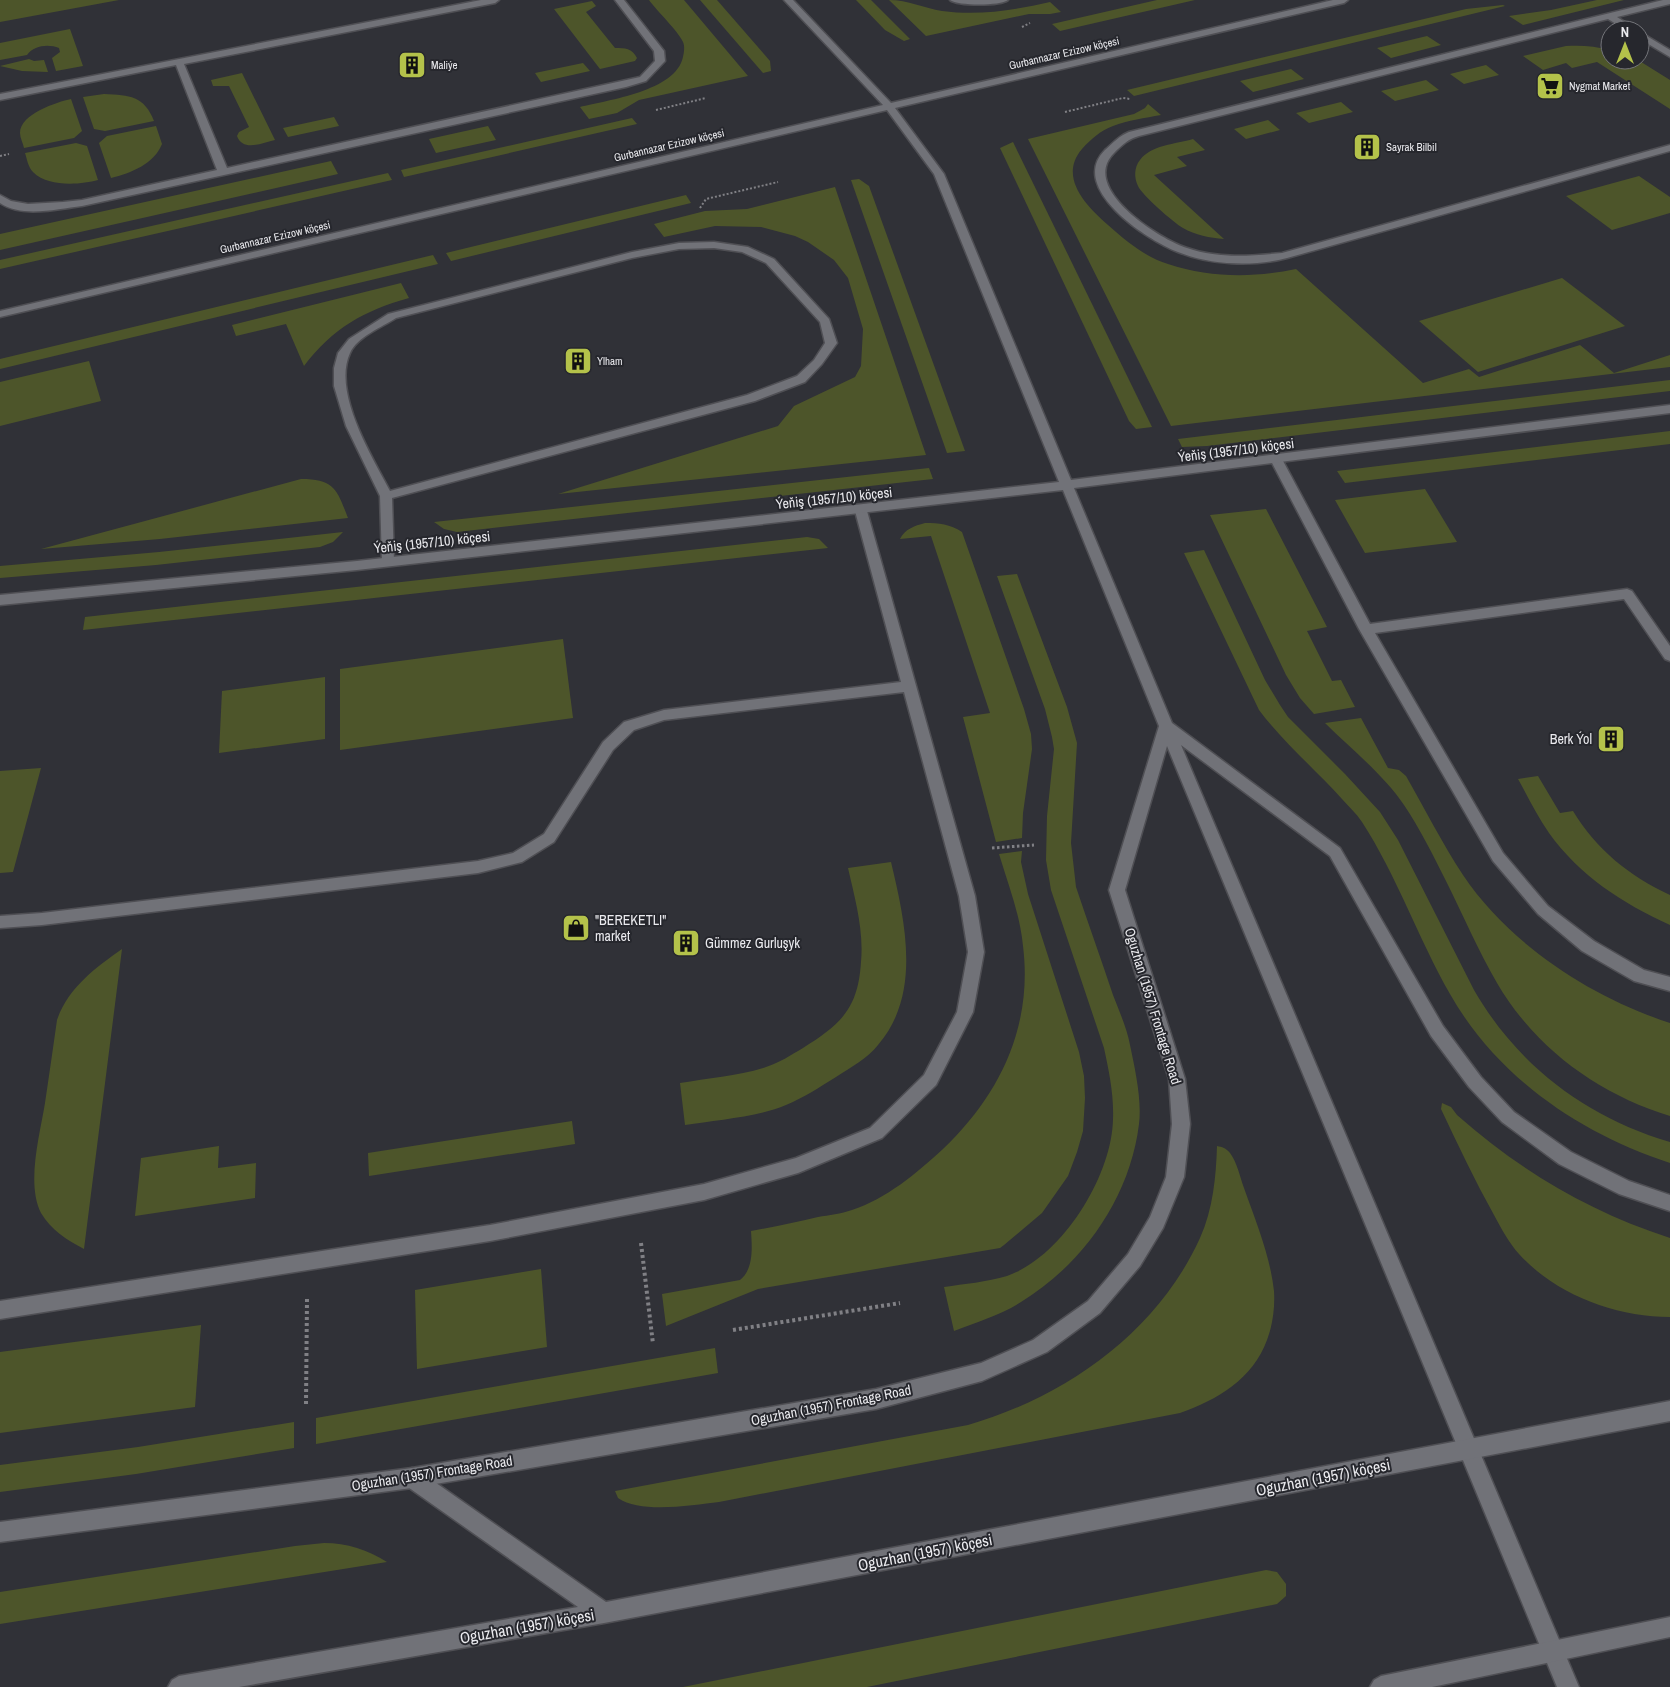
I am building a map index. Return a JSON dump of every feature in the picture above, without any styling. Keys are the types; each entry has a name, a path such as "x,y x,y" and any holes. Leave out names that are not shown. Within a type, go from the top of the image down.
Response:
{"street":[{"path":"0,97 494,0"},
{"path":"0,198 3,201 21,206 45,207 82,203 623,85 643,79 660,61 659,51 619,0"},
{"path":"788,0 889,106 939,174 1069,486 1166,726 1568,1687"},
{"path":"954,0 977,2 1004,0"},
{"name":"Gurbannazar Ezizow köçesi","path":"0,314 1344,0"},
{"path":"1670,1 1141,132 1122,139 1110,149 1101,166 1100,180 1111,198 1131,222 1152,236 1182,250 1216,257 1250,260 1283,256 1670,148"},
{"path":"1610,16 1616,20"},
{"path":"1650,41 1670,54"},
{"path":"179,62 223,172"},
{"path":"386,496 751,398 801,379 818,362 831,342 825,321 770,261 744,249 714,245 679,246 632,255 392,316 362,334 344,353 338,375 346,412 386,496 388,562"},
{"name":"Ýeňiş (1957/10) köçesi","path":"0,600 209,583 861,511 1277,461 1670,409"},
{"path":"1277,461 1366,629 1498,857 1543,910 1588,946 1640,976 1670,984"},
{"path":"0,1310 490,1233 636,1206 704,1192 798,1165 876,1133 930,1080 965,1012 976,952 967,896 861,511"},
{"path":"1366,629 1627,594 1670,656"},
{"path":"0,922 51,918 468,869 518,858 549,838 608,746 629,726 664,715 909,686"},
{"path":"1166,726 1335,852 1437,1031 1475,1082 1508,1117 1565,1158 1625,1188 1670,1203"},
{"name":"Oguzhan (1957) Frontage Road","path":"0,1532 412,1478 886,1397 982,1372 1040,1346 1094,1307 1134,1260 1158,1222 1175,1177 1181,1124 1177,1079 1117,890 1166,726"},
{"name":"Oguzhan (1957) köçesi","path":"179,1687 604,1613 1670,1411"},
{"path":"412,1478 604,1613"},
{"path":"1380,1687 1670,1626"}],"path":[{"path":"1020,28 1030,23"},
{"path":"663,109 706,98"},
{"path":"1065,112 1111,102"},
{"path":"0,156 9,154"},
{"path":"700,208 706,199 778,182"},
{"path":"636,1206 653,1344"},
{"path":"306,1404 307,1262"},
{"path":"733,1330 900,1303"}],"green space":[{"path":"0,0 119,0 0,22"},
{"path":"649,0 684,0 748,76 639,100 617,113 589,119 580,107 623,97 655,86 678,69 683,55 683,42 677,32"},
{"path":"700,0 717,0 770,61 771,71 763,73"},
{"path":"856,0 871,0 910,39 904,41 885,30"},
{"path":"889,0 903,1 942,11 970,13 1010,10 1050,2 1061,12 1029,14 926,36"},
{"path":"1157,0 1195,0 1060,31 1052,24"},
{"path":"1597,0 1624,0 1523,25 1509,16 1551,10"},
{"path":"592,1 596,6 586,12 615,48 630,50 637,58 635,61 600,69 554,9"},
{"path":"1505,6 1134,96 1127,90 1466,9"},
{"path":"70,29 83,66 56,71 52,58 60,52 59,48 51,46 38,47 27,55 0,60 0,43"},
{"path":"1427,36 1441,45 1391,58 1377,48"},
{"path":"1566,46 1588,46 1600,48 1600,64 1597,62 1572,68 1566,63 1543,70 1523,56"},
{"path":"29,59 34,61 44,60 48,72 22,71 0,66"},
{"path":"583,63 590,71 541,82 535,73"},
{"path":"1486,65 1499,75 1464,84 1450,74"},
{"path":"1650,68 1670,80 1670,109 1609,70 1650,70"},
{"path":"1291,69 1304,79 1253,92 1240,81"},
{"path":"242,73 275,140 248,145 240,141 237,136 239,132 249,127 229,86 213,86 211,80"},
{"path":"1426,80 1439,90 1395,101 1381,91"},
{"path":"104,94 135,98 146,106 154,121 105,131 94,129 83,97"},
{"path":"71,99 82,131 74,138 24,148 20,133 26,120 40,110"},
{"path":"1341,102 1353,112 1309,123 1296,113"},
{"path":"1148,104 1161,115 1125,122 1100,133 1082,149 1075,160 1073,170 1078,190 1091,209 1122,237 1151,257 1184,269 1216,274 1264,274 1296,269 1423,383 1469,369 1479,377 1580,345 1614,373 1670,355 1670,367 1171,426 1028,139 1134,114 1145,108"},
{"path":"334,117 339,126 288,137 283,128"},
{"path":"632,118 637,124 404,177 401,170"},
{"path":"1268,120 1280,130 1246,139 1234,129"},
{"path":"156,126 162,144 153,157 141,167 111,178 99,143 107,136"},
{"path":"488,126 496,140 436,153 429,139"},
{"path":"1193,139 1205,150 1177,157 1187,166 1154,175 1224,239 1203,236 1183,228 1152,202 1137,183 1135,173 1137,166 1145,155 1157,148"},
{"path":"1013,142 1152,427 1136,429 1129,421 1000,148"},
{"path":"76,143 87,146 98,180 73,184 55,182 39,177 30,168 25,153"},
{"path":"331,161 338,174 0,250 0,234"},
{"path":"388,173 392,180 0,269 0,260"},
{"path":"1639,176 1670,197 1670,213 1612,230 1566,196"},
{"path":"859,179 869,186 965,451 947,453 851,180"},
{"path":"835,187 926,455 558,494 778,426 794,406 855,377 861,366 863,329 848,278 834,260 808,242 795,236 761,227 715,226 664,237 654,224 705,211 747,209"},
{"path":"686,195 691,203 451,261 446,253"},
{"path":"433,255 438,264 0,369 0,359"},
{"path":"1562,278 1625,326 1478,372 1419,321"},
{"path":"401,283 409,298 377,309 350,323 326,341 304,366 286,324 236,336 232,325"},
{"path":"89,361 101,401 0,426 0,382"},
{"path":"1670,380 1670,391 1207,446 1182,447 1178,439"},
{"path":"1670,431 1670,444 1345,483 1337,471"},
{"path":"929,468 933,479 457,532 444,529 434,522"},
{"path":"301,479 321,481 333,488 341,500 348,518 160,539 41,549"},
{"path":"1425,489 1457,542 1365,553 1335,500"},
{"path":"1266,509 1327,627 1307,631 1332,681 1341,680 1355,707 1314,714 1300,698 1286,675 1210,515"},
{"path":"925,523 944,524 962,532 1024,709 1031,734 1032,749 1023,813 1022,838 996,842 963,717 990,713 931,536 900,539 910,528"},
{"path":"343,532 333,542 320,547 156,565 0,578 0,566 159,552"},
{"path":"807,537 819,539 828,548 83,630 85,617"},
{"path":"1204,550 1265,680 1280,705 1288,717 1380,812 1398,840 1474,990 1511,1042 1533,1065 1583,1103 1639,1131 1670,1142 1670,1163 1604,1136 1573,1119 1544,1099 1492,1051 1469,1024 1438,973 1386,864 1362,822 1332,788 1278,733 1259,710 1184,553"},
{"path":"1017,574 1067,707 1077,743 1071,843 1076,887 1129,1039 1136,1074 1140,1115 1134,1151 1125,1178 1114,1203 1100,1226 1083,1248 1064,1269 1021,1302 997,1315 954,1331 944,1287 1007,1276 1027,1266 1047,1251 1080,1212 1094,1189 1104,1165 1113,1119 1112,1092 1104,1048 1051,890 1046,860 1047,816 1054,749 1052,737 1045,709 997,576"},
{"path":"563,639 573,718 340,750 340,669"},
{"path":"325,677 325,739 219,753 222,691"},
{"path":"1361,718 1388,768 1399,770 1406,776 1463,875 1504,924 1554,966 1582,983 1611,999 1670,1023 1670,1116 1643,1107 1618,1095 1571,1066 1549,1048 1512,1006 1490,971 1431,852 1404,805 1377,772 1325,723"},
{"path":"41,768 13,872 0,873 0,771"},
{"path":"1538,776 1560,813 1573,811 1592,837 1615,860 1641,879 1670,895 1670,925 1619,898 1603,887 1561,848 1540,820 1518,779"},
{"path":"1022,851 1021,862 1028,894 1079,1052 1084,1076 1083,1131 1077,1152 1068,1176 1042,1213 1000,1248 758,1289 666,1326 662,1294 740,1280 745,1275 751,1257 751,1231 852,1210 877,1199 912,1176 933,1158 963,1128 981,1106 996,1082 1008,1057 1017,1031 1023,1004 1025,975 1023,946 1013,899 999,854"},
{"path":"891,862 905,932 905,980 901,1003 892,1025 878,1045 853,1066 786,1105 750,1115 685,1125 680,1083 745,1073 776,1063 828,1031 845,1014 856,992 862,950 858,915 848,868"},
{"path":"122,949 84,1249 60,1234 41,1213 37,1201 34,1174 57,1020 75,988 92,971"},
{"path":"1442,1103 1451,1107 1457,1115 1481,1136 1557,1188 1611,1215 1670,1238 1670,1317 1629,1313 1588,1301 1551,1281 1519,1254 1499,1225 1473,1176 1441,1109"},
{"path":"572,1121 575,1144 369,1176 368,1153"},
{"path":"219,1146 218,1168 256,1163 255,1198 135,1216 141,1158"},
{"path":"1217,1146 1228,1151 1236,1165 1266,1252 1274,1297 1271,1328 1261,1354 1243,1377 1207,1402 1180,1413 719,1502 653,1507 628,1503 618,1498 615,1491 968,1425 1004,1413 1073,1379 1104,1357 1133,1332 1159,1303 1182,1272 1200,1238 1208,1216 1215,1181"},
{"path":"541,1269 547,1347 417,1369 415,1290"},
{"path":"201,1325 195,1407 0,1433 0,1352"},
{"path":"715,1348 718,1373 316,1444 316,1418"},
{"path":"294,1422 294,1448 136,1474 0,1492 0,1465 138,1447"},
{"path":"324,1543 341,1544 357,1548 387,1562 0,1624 0,1592"},
{"path":"1266,1570 1277,1572 1286,1584 1286,1596 1277,1604 867,1687 683,1687"}],"place":[{"name":"Maliýe","path":"412,65"},
{"name":"Nygmat Market","path":"1550,86"},
{"name":"Sayrak Bilbil","path":"1367,147"},
{"name":"Ylham","path":"578,361"},
{"name":"Berk Ýol","path":"1611,739"},
{"name":"\"BEREKETLI\" market","path":"576,928"},
{"name":"Gümmez Gurluşyk","path":"686,943"}]}
